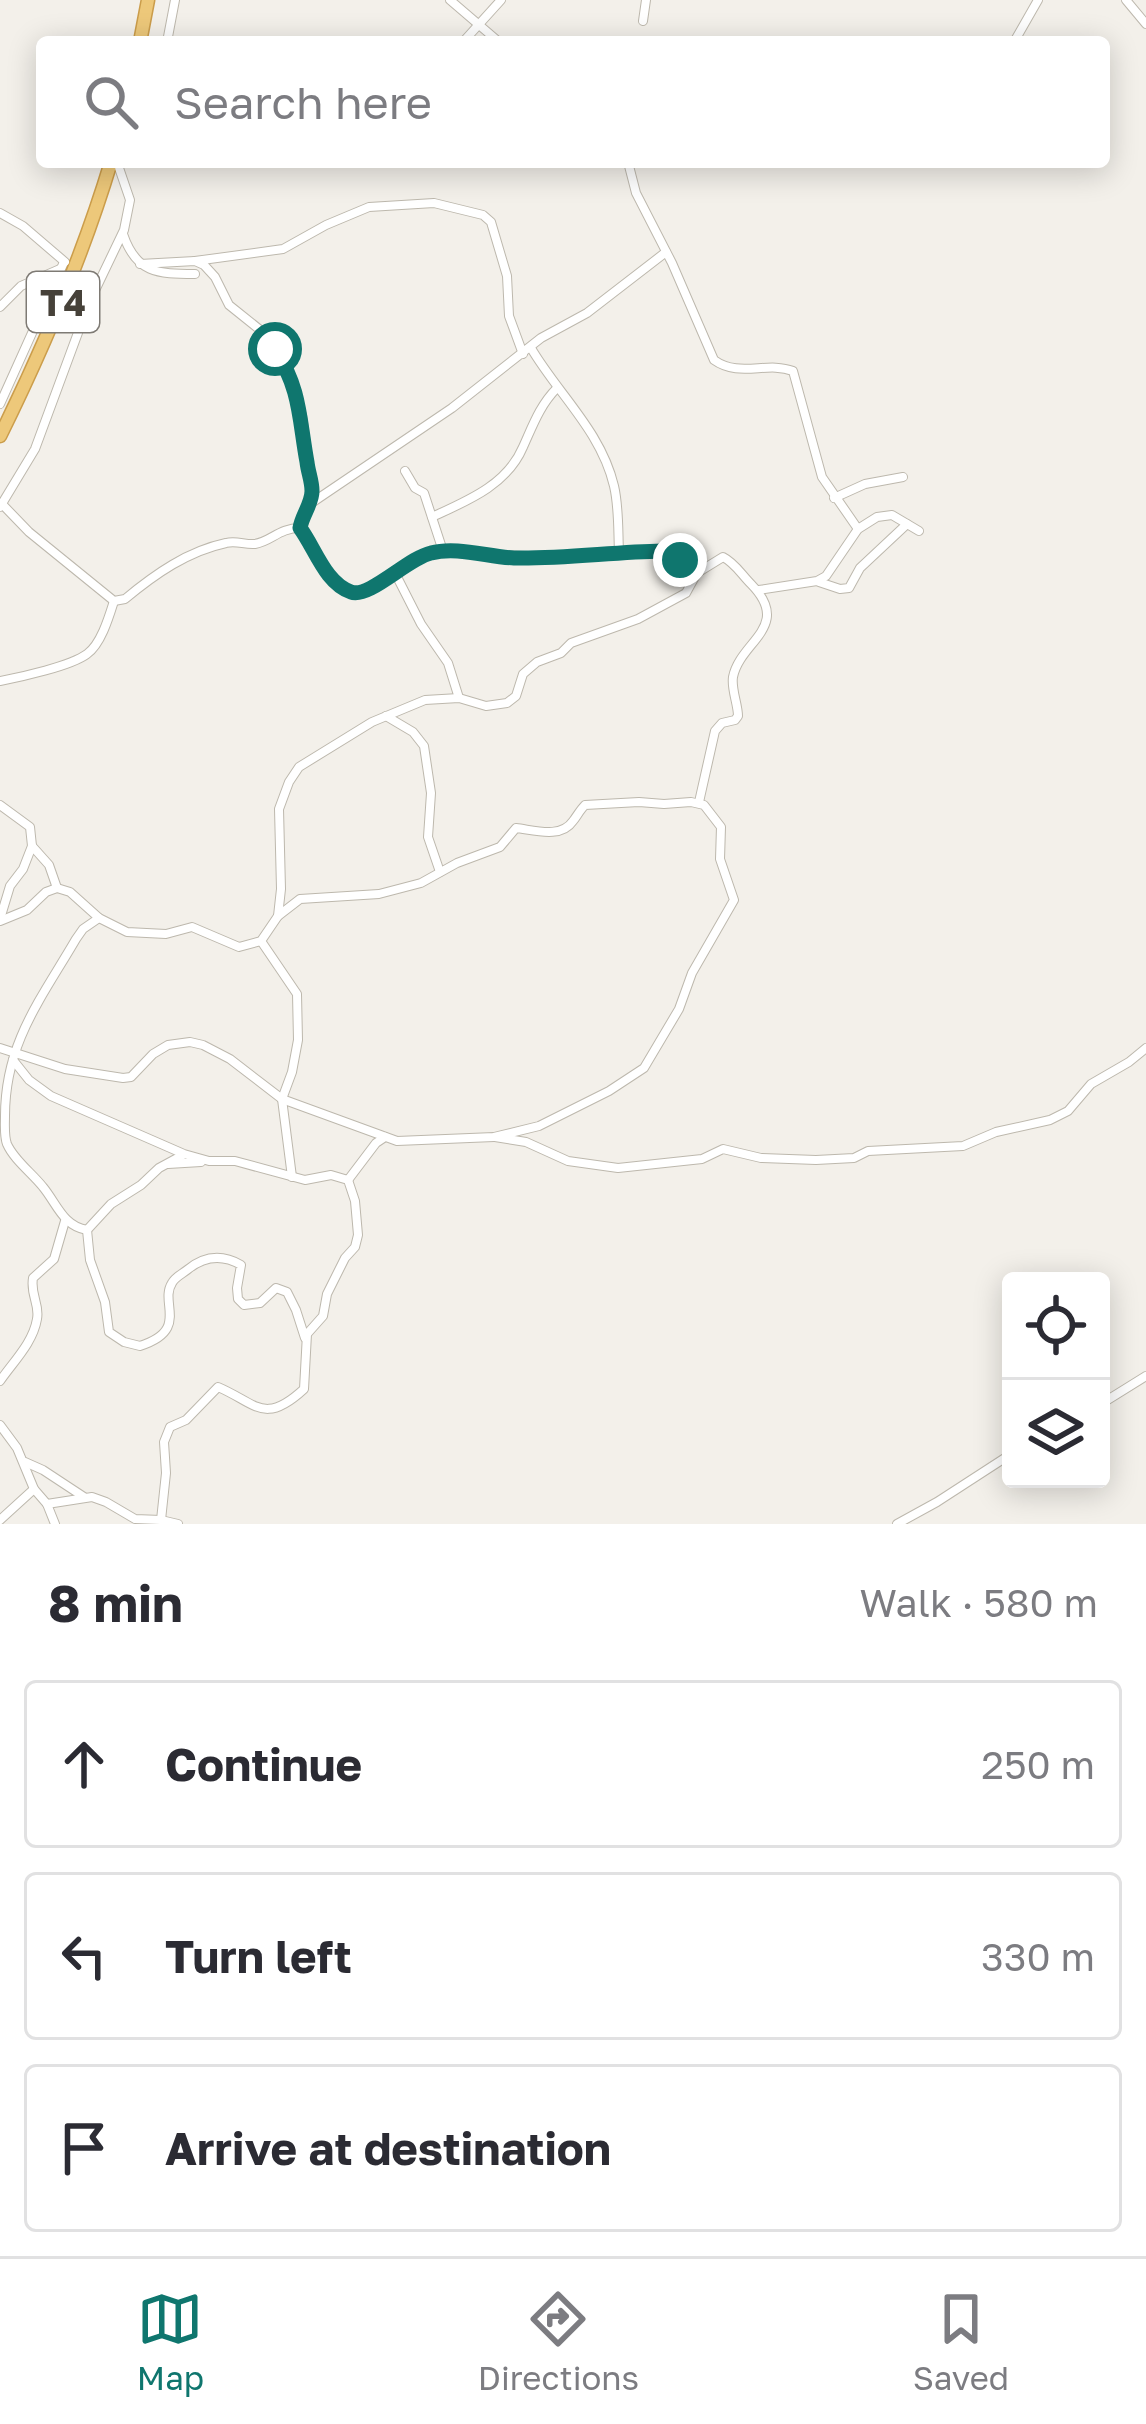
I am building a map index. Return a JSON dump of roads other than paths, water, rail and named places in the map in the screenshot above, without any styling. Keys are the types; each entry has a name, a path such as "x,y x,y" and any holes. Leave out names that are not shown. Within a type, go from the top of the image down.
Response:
{"highway":[{"path":"141,36 148,0"},
{"name":"T4","path":"0,436 43,349 67,267 111,168"}],"street":[{"path":"168,36 175,0"},
{"path":"450,0 491,36"},
{"path":"469,36 501,0"},
{"path":"643,21 646,0"},
{"path":"1017,36 1038,0"},
{"path":"1126,0 1146,24"},
{"path":"117,168 130,200 122,233 83,317 35,449 1,506 114,601 125,599 188,555 232,541 255,544 278,531 300,528"},
{"path":"630,168 636,194 714,360 740,370 794,371 818,464 834,498 858,529"},
{"path":"140,264 283,249 369,207 434,203 483,215 490,222 507,276 509,316 527,351 580,415 607,464 617,505 619,552"},
{"path":"0,213 23,226 67,267"},
{"path":"122,233 130,255 140,264 158,272 195,274"},
{"path":"666,252 587,313 552,332 452,408 310,504 300,528 322,566 354,593 368,592 394,571 443,551 513,558 662,551 672,553 694,576"},
{"path":"195,261 208,267 229,304 259,329 283,361 302,415 310,504"},
{"path":"0,302 21,286 67,267"},
{"path":"0,404 67,267"},
{"path":"432,517 483,493 502,475 523,448 542,404 557,388"},
{"path":"406,471 412,485 424,494 443,551"},
{"path":"834,498 865,484 903,478"},
{"path":"757,590 818,581 858,529 885,515 919,531"},
{"path":"818,581 840,590 849,588 860,568 907,524"},
{"path":"278,916 279,808 299,766 384,716 425,700 459,698 486,706 507,704 516,696 528,668 542,658 622,626 686,593 694,576 723,556 766,602 763,632 734,674 737,719 722,723 715,731 699,802"},
{"path":"394,571 448,663 459,698"},
{"path":"0,681 88,653 114,601"},
{"path":"384,716 412,732 424,746 430,780 428,837 440,872"},
{"path":"0,920 27,910 57,888 127,932 166,934 197,928 238,947 261,941 278,916 300,899 379,894 422,883 496,849 516,828 545,832 568,827 585,805 639,802 699,802 710,810 721,827 720,859 734,900 692,973 679,1010 644,1067 539,1126 494,1137 413,1142 385,1137 282,1099 230,1059 190,1042 168,1045 131,1077 123,1078 14,1057 0,1048"},
{"path":"0,805 30,827 32,846 10,886 0,920"},
{"path":"32,846 49,865 57,888"},
{"path":"87,1229 65,1221 7,1143 5,1101 29,1016 83,929 99,918"},
{"path":"261,941 297,994 298,1040 282,1099 292,1177"},
{"path":"494,1137 526,1142 568,1161 618,1168 702,1159 723,1149 761,1158 831,1160 868,1151 963,1146 996,1132 1056,1118 1091,1084 1146,1048"},
{"path":"14,1057 29,1080 51,1096 206,1161"},
{"path":"348,1180 385,1137"},
{"path":"87,1229 112,1204 184,1154"},
{"path":"166,1164 235,1161 305,1180 332,1175 348,1180"},
{"path":"305,1340 323,1316 327,1294 356,1246 358,1222 348,1180"},
{"path":"0,1382 31,1336 38,1315 33,1278 54,1259 65,1221"},
{"path":"87,1229 108,1328 119,1339 140,1346 157,1339 170,1322 172,1282 202,1259 216,1257 241,1265 237,1294 244,1305 260,1303 276,1288 287,1292 305,1340 307,1380 291,1400 254,1408 218,1387 186,1420 167,1431 161,1520"},
{"path":"1110,1398 1146,1376"},
{"path":"0,1425 55,1524"},
{"path":"896,1524 1002,1460"},
{"path":"23,1462 86,1498"},
{"path":"0,1520 34,1489"},
{"path":"47,1504 86,1498 106,1502 135,1519 178,1524"}]}
